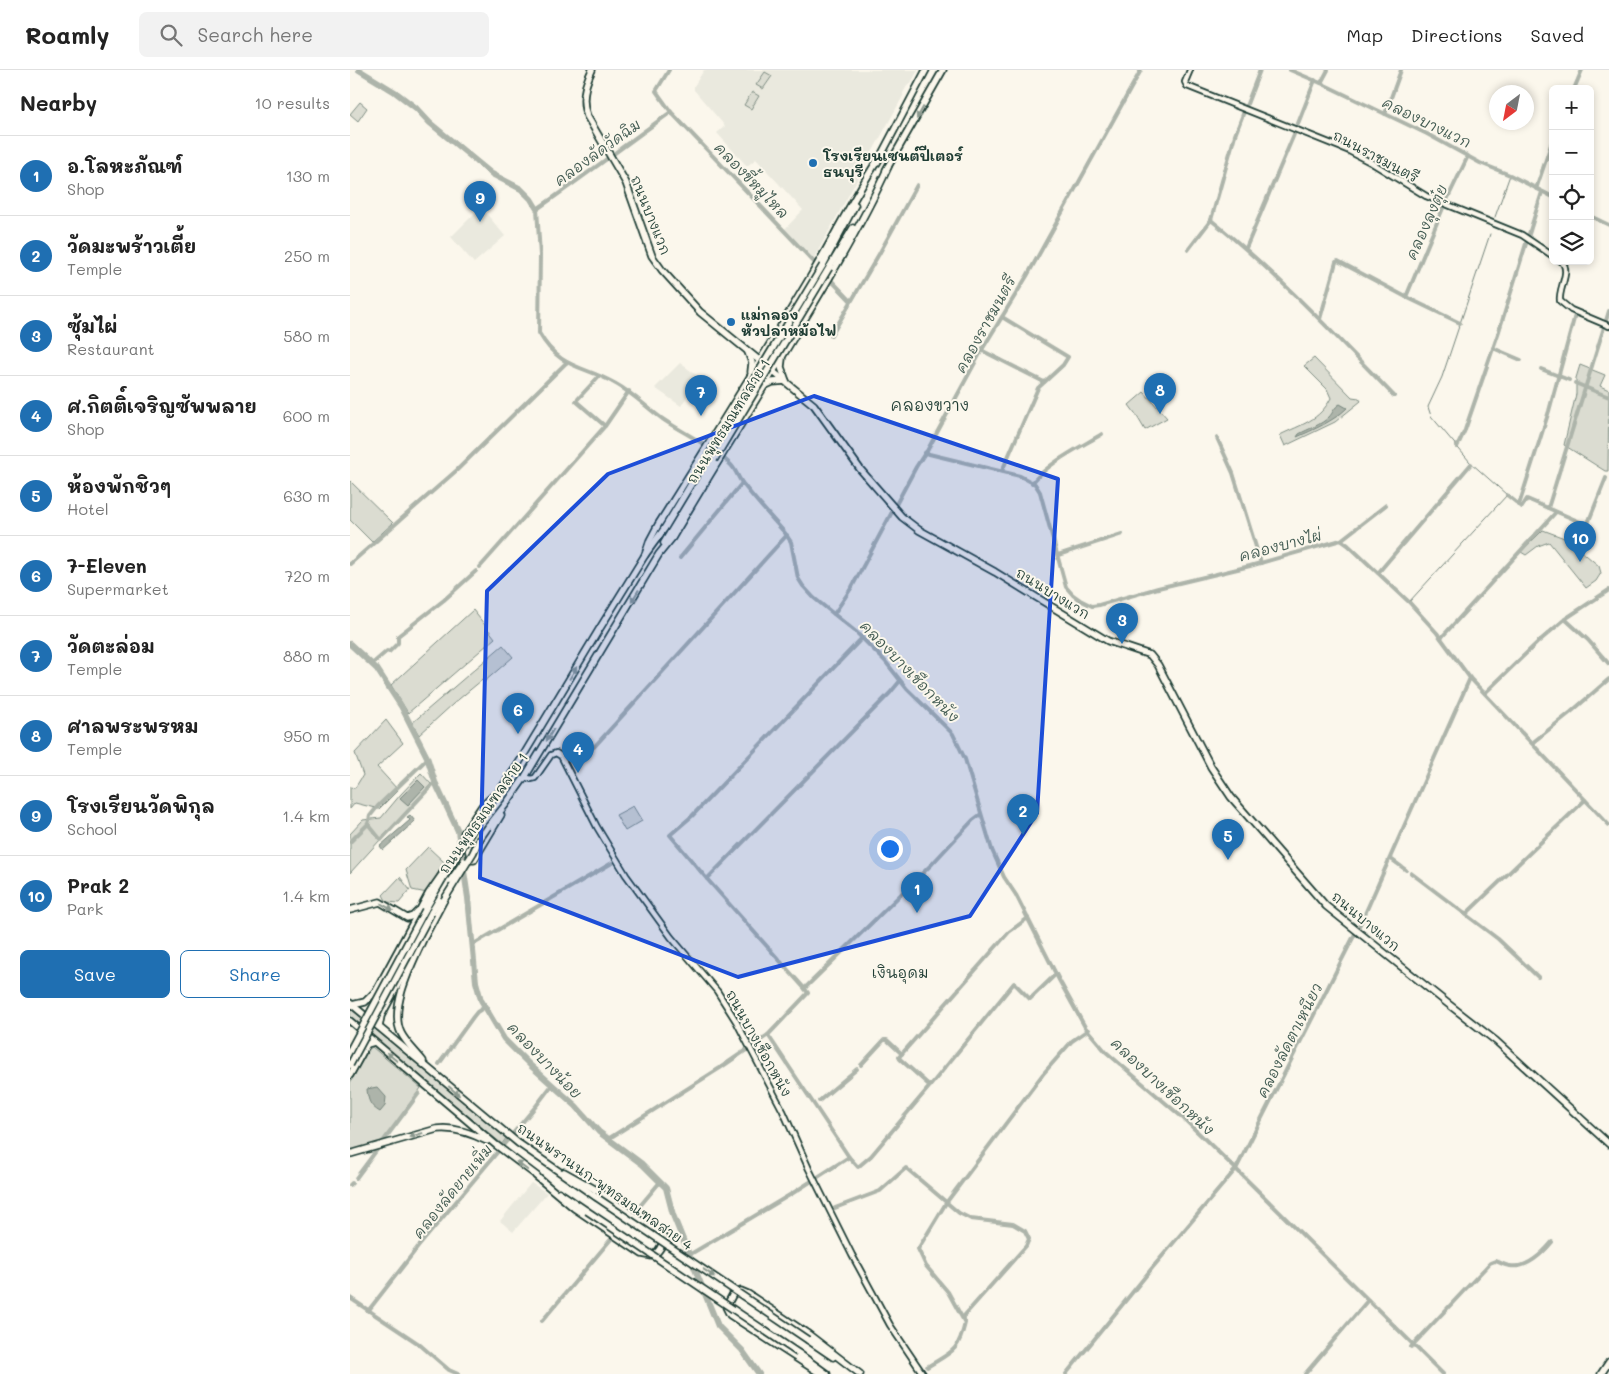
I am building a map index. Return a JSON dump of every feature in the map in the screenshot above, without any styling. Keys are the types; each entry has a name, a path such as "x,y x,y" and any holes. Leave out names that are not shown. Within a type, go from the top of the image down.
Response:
{"main road":[{"name":"ถนนบางแวก","path":"592,70 586,84 584,99 584,108 587,116 626,183 652,256 700,312 817,408 847,452 887,502 919,530 995,572 1108,641 1150,655 1158,665 1211,767 1231,797 1317,895 1354,929 1496,1041 1609,1144"},
{"name":"ถนนพุทธมณฑลสาย 1","path":"659,554 672,538 822,290 829,267 877,162 926,70"},
{"name":"ถนนพุทธมณฑลสาย 1","path":"350,1050 426,910 450,881 525,777 829,267 943,70"},
{"name":"ถนนพุทธมณฑลสาย 1","path":"645,555 653,535 824,255 861,187 877,162"},
{"name":"ถนนพุทธมณฑลสาย 1","path":"350,1066 445,872 517,766 645,555 664,529 708,456 829,267"},
{"path":"777,332 771,348 774,355 778,356 790,343"},
{"path":"748,350 752,363 751,374"},
{"path":"764,386 786,381 781,367 784,354"},
{"path":"736,400 750,382 756,378 759,380 760,386 754,403"},
{"path":"502,788 482,806 464,833 471,860 474,860 506,804"},
{"path":"379,1027 381,1016 480,838"},
{"path":"350,910 380,902 406,918 426,910"},
{"path":"351,1004 365,1002 371,998 426,910"},
{"path":"426,933 399,1001 398,1024 404,1037 430,1070"},
{"path":"384,977 385,985 391,988 397,987"},
{"name":"ถนนพรานนก-พุทธมณฑลสาย 4","path":"351,1004 518,1143 859,1374"},
{"name":"ถนนพรานนก-พุทธมณฑลสาย 4","path":"350,1021 496,1145 536,1176 827,1374"},
{"path":"350,1075 367,1044 374,1042"},
{"path":"350,1154 446,1128 460,1130 496,1145"},
{"path":"536,1176 574,1208 642,1254 652,1256 656,1254 663,1244 663,1236 598,1191 543,1160"},
{"path":"821,1374 730,1315 726,1307 734,1294 741,1291 748,1294 808,1334 859,1374"},
{"path":"1601,1374 1609,1362"}],"street":[{"name":"ถนนราชมนตรี","path":"1190,70 1185,84 1347,150 1426,196 1526,237 1549,253"},
{"path":"1565,265 1566,269 1559,293 1560,301 1571,310 1609,326"},
{"name":"ถนนบางเชือกหนัง","path":"525,777 535,778 552,755 556,753 561,756 596,825 626,875 671,937 717,991 754,1055 783,1111 818,1187 890,1325 923,1374"}],"highlighted area":[{"path":"814,396 1058,479 1037,813 970,916 738,977 480,878 487,591 608,474"}],"shaded area":[{"name":"โรงเรียนเซนต์ปีเตอร์ ธนบุรี","path":"704,70 918,70 903,93 813,260 784,230 803,210 756,159 747,166 717,133 725,126 694,90 694,86"},
{"path":"765,72 772,76 763,89 756,85"},
{"path":"752,92 759,96 751,109 744,105"},
{"path":"360,102 367,108 358,121 350,114"},
{"path":"481,207 505,236 474,263 451,237"},
{"path":"1314,358 1352,397 1359,398 1361,401 1335,422 1285,446 1280,435 1303,425 1315,417 1331,398 1327,389 1304,366"},
{"path":"680,363 699,377 681,406 655,388"},
{"path":"1580,365 1605,375 1600,386 1609,390 1608,471 1605,471 1564,445 1576,394 1576,378"},
{"path":"1144,392 1167,418 1145,430 1129,405"},
{"path":"1340,404 1347,408 1342,413 1297,437 1299,434 1326,420"},
{"path":"350,481 393,523 372,542 350,520"},
{"path":"1543,530 1567,539 1599,566 1601,573 1596,581 1586,588 1549,542 1538,546 1526,555 1521,552"},
{"path":"473,610 495,638 408,713 391,685"},
{"path":"503,645 513,657 484,682 482,680 453,704 419,735 412,723"},
{"path":"386,720 403,743 377,767 398,790 379,809 355,803 350,809 350,787 355,788 363,775 355,753"},
{"path":"421,773 431,784 350,873 350,834 363,820 381,818"},
{"path":"418,780 425,787 408,805 400,798"},
{"path":"633,806 642,821 625,831 616,815"},
{"path":"410,815 415,821 383,850 380,846 410,820 407,817"},
{"path":"428,847 444,862 427,893 412,890 406,870"},
{"path":"400,877 410,890 399,903 387,902 383,895"},
{"path":"350,1008 506,1138 502,1144 350,1018"},
{"path":"372,1047 421,1088 379,1146 350,1153 350,1083 368,1050"},
{"path":"377,1087 386,1097 385,1106 380,1112 374,1108 367,1093 367,1089"},
{"path":"531,1183 547,1193 513,1232 500,1221"}],"waterway":[{"name":"คลองบางเชือกหนัง","path":"359,70 395,92 416,108 430,123 492,174 521,189 531,199 537,209"},
{"name":"คลองขี้หมูไหล","path":"669,70 656,91 671,112 851,301"},
{"name":"คลองราชมนตรี","path":"834,614 852,587 916,467 927,451 983,348 1027,276 1141,70"},
{"path":"1188,250 1211,220 1235,135 1260,70"},
{"name":"คลองบางแวก","path":"1290,70 1427,134 1480,163 1510,175 1549,195"},
{"path":"1321,83 1328,70"},
{"path":"1385,114 1401,70"},
{"path":"1576,85 1582,70"},
{"path":"1297,126 1315,80"},
{"name":"คลองบางเชือกหนัง","path":"671,112 537,209 540,255 539,333 555,354 573,365 623,388 664,420 716,452 733,467 743,484 791,542 798,578 803,586 814,598 856,632 885,661 907,689 953,734 965,759 992,850 1004,877 1016,895 1085,1027 1106,1052 1183,1118 1443,1374"},
{"path":"1246,248 1295,132"},
{"path":"1536,189 1549,151"},
{"name":"คลองลุงตุ๋ย","path":"1406,297 1443,208 1468,156"},
{"path":"1495,217 1510,175"},
{"path":"831,336 917,185"},
{"path":"1457,447 1465,430 1499,331 1542,192"},
{"name":"คลองบางแวก","path":"1594,218 1609,225"},
{"path":"1211,220 1259,261 1328,327 1394,396"},
{"path":"1409,602 1507,495 1470,462 1431,416 1428,407 1442,377 1490,234"},
{"path":"1320,319 1336,262 1338,261 1460,323"},
{"path":"1548,508 1609,311"},
{"path":"1519,505 1549,411 1575,315"},
{"path":"1002,317 1068,357 1063,365 1038,388 1002,471"},
{"path":"1493,348 1521,360"},
{"path":"981,350 1044,382"},
{"path":"350,564 457,470 566,363"},
{"path":"1541,369 1569,380"},
{"path":"599,376 576,401 605,426"},
{"path":"1575,383 1609,397"},
{"path":"480,567 605,426 629,391"},
{"path":"1032,483 1047,468 1102,434"},
{"path":"1217,438 1233,473 1261,563"},
{"name":"คลองบางไผ่","path":"925,453 1020,476 1035,484 1040,492 1066,587 1073,595 1092,606 1250,566 1341,540 1409,602 1437,633 1470,678 1609,825"},
{"path":"1378,573 1471,464"},
{"path":"1507,495 1522,507 1527,499 1585,524 1588,523 1606,478"},
{"path":"680,558 742,483"},
{"path":"1341,540 1386,505"},
{"path":"1441,638 1556,512"},
{"path":"1058,555 1122,534"},
{"path":"594,747 787,535"},
{"path":"372,664 398,643 398,636 444,600 476,571"},
{"path":"1485,693 1565,619 1609,590"},
{"path":"1565,619 1588,640 1609,664"},
{"path":"805,989 670,835 692,816 862,638"},
{"name":"คลองบางน้อย","path":"350,644 377,669 401,706 427,757 435,782 458,831 468,898 476,982 481,1000 504,1039 576,1106 599,1132 642,1164 666,1188 673,1215 718,1326 742,1350 759,1374"},
{"name":"คลองลัดตาเหนียว","path":"1066,1374 1236,1169 1364,916 1470,678"},
{"path":"1532,743 1609,679"},
{"path":"707,879 900,681"},
{"path":"368,824 370,816 378,806 428,758"},
{"path":"350,842 368,824 381,840 435,782"},
{"path":"1466,914 1585,800"},
{"path":"608,1139 720,1068 768,1035 808,993 805,989 806,987 981,814"},
{"path":"1391,859 1406,870"},
{"path":"472,945 612,863"},
{"path":"1411,873 1498,939 1538,977"},
{"path":"930,1086 899,1057 1009,932 1028,918"},
{"path":"689,1255 849,1157 858,1167 871,1156 1014,983 1030,999 1056,974"},
{"path":"439,1064 477,1012 485,1007"},
{"path":"927,1367 952,1351 959,1340 965,1323 948,1292 926,1266 918,1249 946,1203 1043,1074 1072,1041 1088,1030"},
{"path":"768,1035 849,1157"},
{"path":"861,1065 884,1040 887,1040 902,1054"},
{"path":"819,1101 857,1069"},
{"name":"คลองลัดยายเพิ่ม","path":"368,1311 418,1247 552,1085"},
{"path":"356,1178 419,1093"},
{"path":"835,1208 880,1191 906,1168 959,1213 971,1219 1013,1224 1025,1231 1029,1239 1026,1246 963,1317"},
{"path":"634,1213 660,1182"},
{"path":"542,1321 612,1238"},
{"path":"1411,1347 1490,1263 1495,1261 1508,1266 1528,1263 1539,1256 1552,1242"},
{"path":"350,1298 419,1344 449,1370 458,1374"},
{"path":"1305,1374 1368,1300"}],"place":[{"name":"โรงเรียนเซนต์ปีเตอร์ ธนบุรี","path":"813,163"},
{"name":"โรงเรียนวัดพิกุล","path":"480,222"},
{"name":"แม่กลอง หัวปลาหม้อไฟ","path":"731,322"},
{"name":"ศาลพระพรหม","path":"1160,414"},
{"name":"วัดตะล่อม","path":"701,416"},
{"name":"Prak 2","path":"1580,562"},
{"name":"ซุ้มไผ่","path":"1122,644"},
{"name":"7-Eleven","path":"518,734"},
{"name":"ศ.กิตติ์เจริญซัพพลาย","path":"578,773"},
{"name":"วัดมะพร้าวเตี้ย","path":"1023,835"},
{"name":"ห้องพักชิวๆ","path":"1228,860"},
{"name":"อ.โลหะภัณฑ์","path":"917,913"}],"district":[{"name":"คลองขวาง","path":"930,404"},
{"name":"เงินอุดม","path":"900,972"}],"water label":[{"name":"คลองลัดวัดฉิม","path":"597,152"}]}
